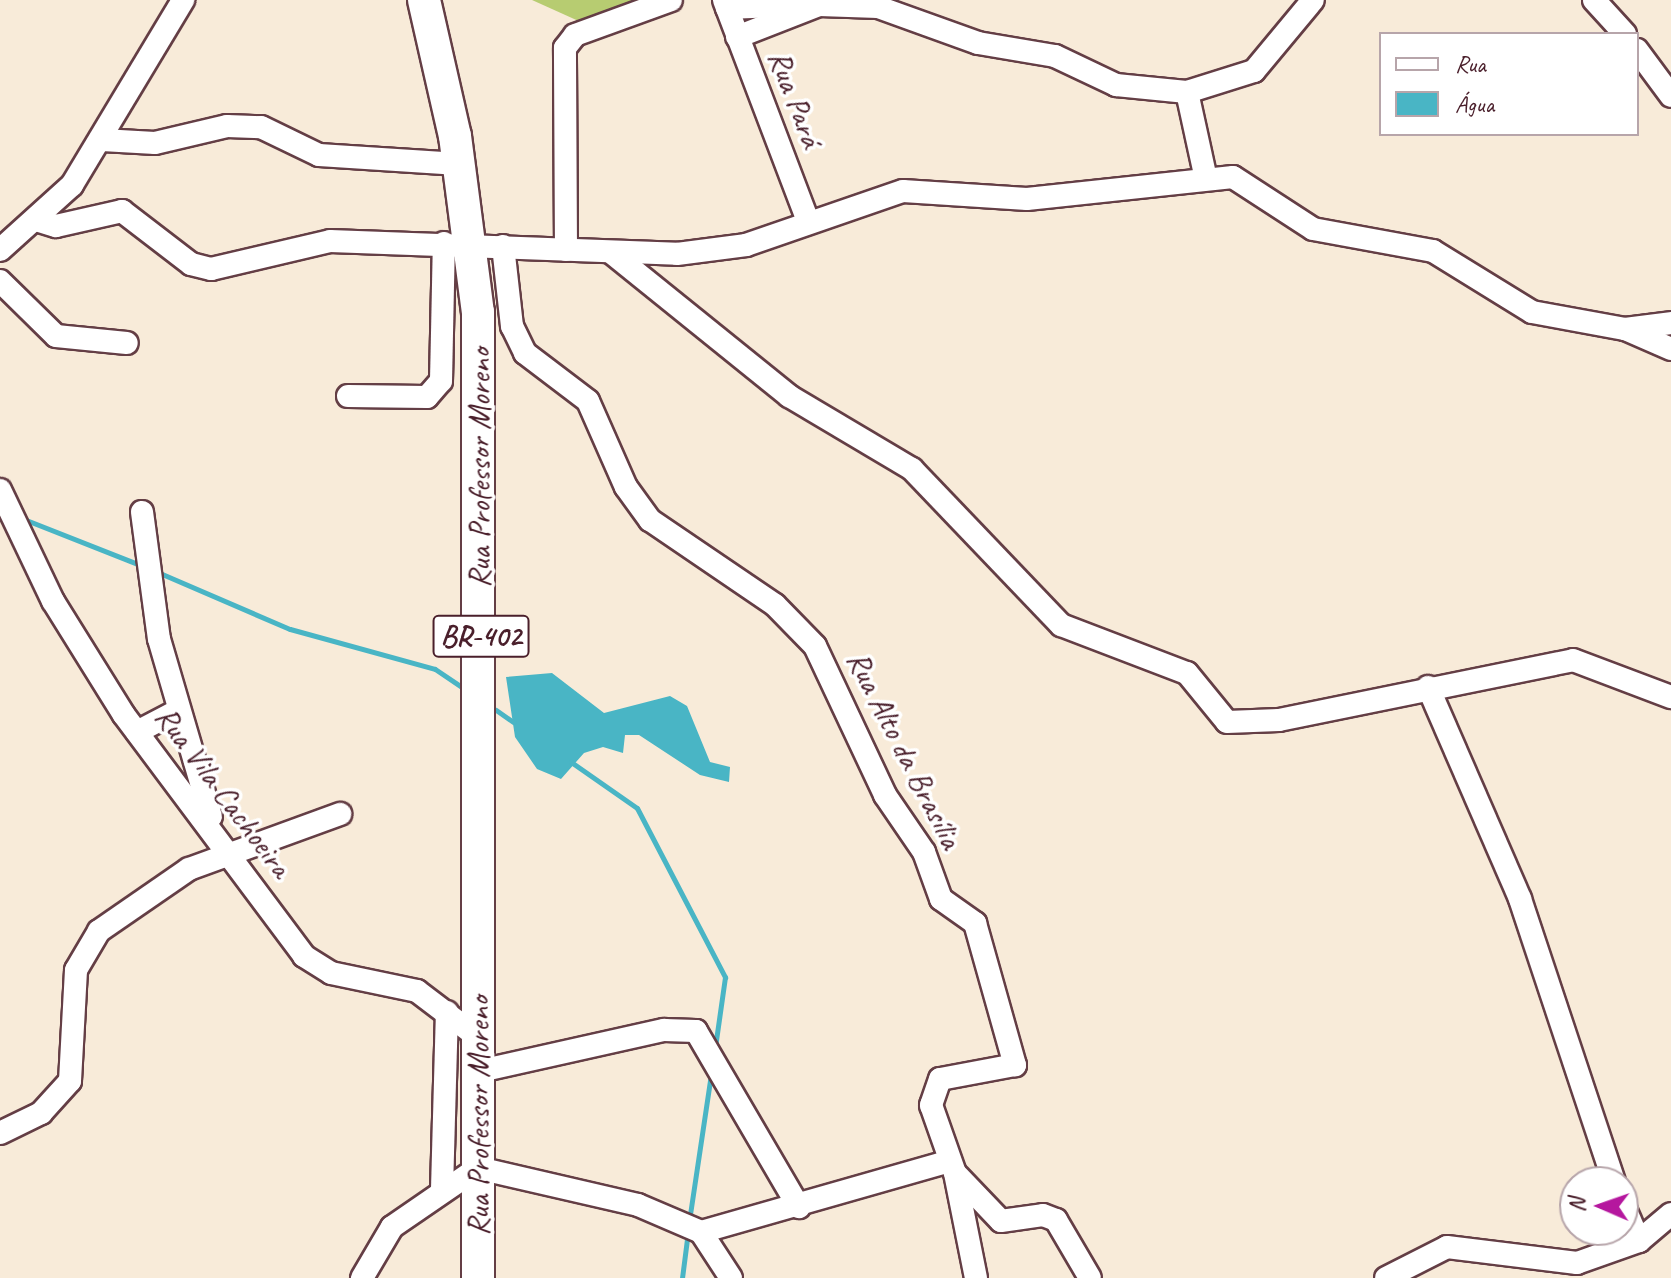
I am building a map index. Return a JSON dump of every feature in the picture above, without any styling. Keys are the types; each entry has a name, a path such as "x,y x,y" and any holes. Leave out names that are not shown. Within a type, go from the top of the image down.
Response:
{"highway":[{"name":"Rua Professor Moreno","path":"424,0 473,245 481,386 478,1278"}],"street":[{"path":"0,250 36,220 102,140 183,0"},
{"path":"566,250 565,48 575,35 671,0"},
{"path":"726,4 878,7 978,43 1055,56 1116,85 1187,92 1254,71 1313,0"},
{"path":"1594,0 1623,32"},
{"name":"Rua Pará","path":"726,4 808,221"},
{"path":"737,37 819,5"},
{"path":"1639,53 1671,96"},
{"path":"1187,92 1206,179"},
{"path":"102,140 155,143 227,126 261,127 319,155 375,164 459,164"},
{"path":"36,220 56,226 122,211 191,264 211,269 305,243 473,245 612,253 722,251 903,191 1027,199 1206,179 1245,179 1313,229 1433,251 1532,312 1625,329 1671,349"},
{"path":"348,396 427,397 441,381 473,245"},
{"name":"Rua Alto da Brasília","path":"473,245 525,353 588,401 626,487 650,520 775,605 815,646 885,795 924,852 937,890 975,923 1015,1059 1012,1068 958,1073 932,1089 953,1167"},
{"path":"612,253 789,396 912,469 1061,625 1170,663 1227,722 1279,720 1428,687 1588,660 1642,692 1671,697"},
{"path":"0,281 56,336 127,343"},
{"path":"1625,329 1671,323"},
{"name":"Rua Vila Cachoeira","path":"0,490 53,601 137,732 233,854 313,964 417,991 447,1012 480,1055"},
{"path":"142,512 155,569 156,627 214,830"},
{"path":"1428,687 1520,899 1609,1166"},
{"path":"137,732 179,710"},
{"path":"0,1133 41,1113 70,1081 76,970 99,931 175,877 340,814"},
{"path":"442,1189 447,1012"},
{"path":"480,1055 664,1030 696,1031 799,1207"},
{"path":"701,1232 953,1167"},
{"path":"953,1167 976,1278"},
{"path":"953,1167 995,1218 1056,1220 1090,1278"},
{"path":"362,1278 392,1227 442,1189 478,1168 638,1205 701,1232 731,1278"},
{"path":"1639,1241 1671,1214"},
{"path":"1386,1278 1447,1247 1528,1261 1591,1260 1626,1246"},
{"path":"1591,1260 1605,1278"}],"green space":[{"path":"532,0 660,0 583,23"}],"water":[{"path":"552,673 604,713 670,696 687,706 710,762 730,767 729,782 700,775 639,735 625,735 623,753 603,747 584,753 561,779 537,769 515,737 506,677"}],"waterway":[{"path":"21,518 135,563"},
{"path":"162,574 290,629 435,669 468,691"},
{"path":"496,710 513,722"},
{"path":"571,762 637,808 725,977 715,1047"},
{"path":"689,1221 711,1073"},
{"path":"682,1278 688,1231"}]}
